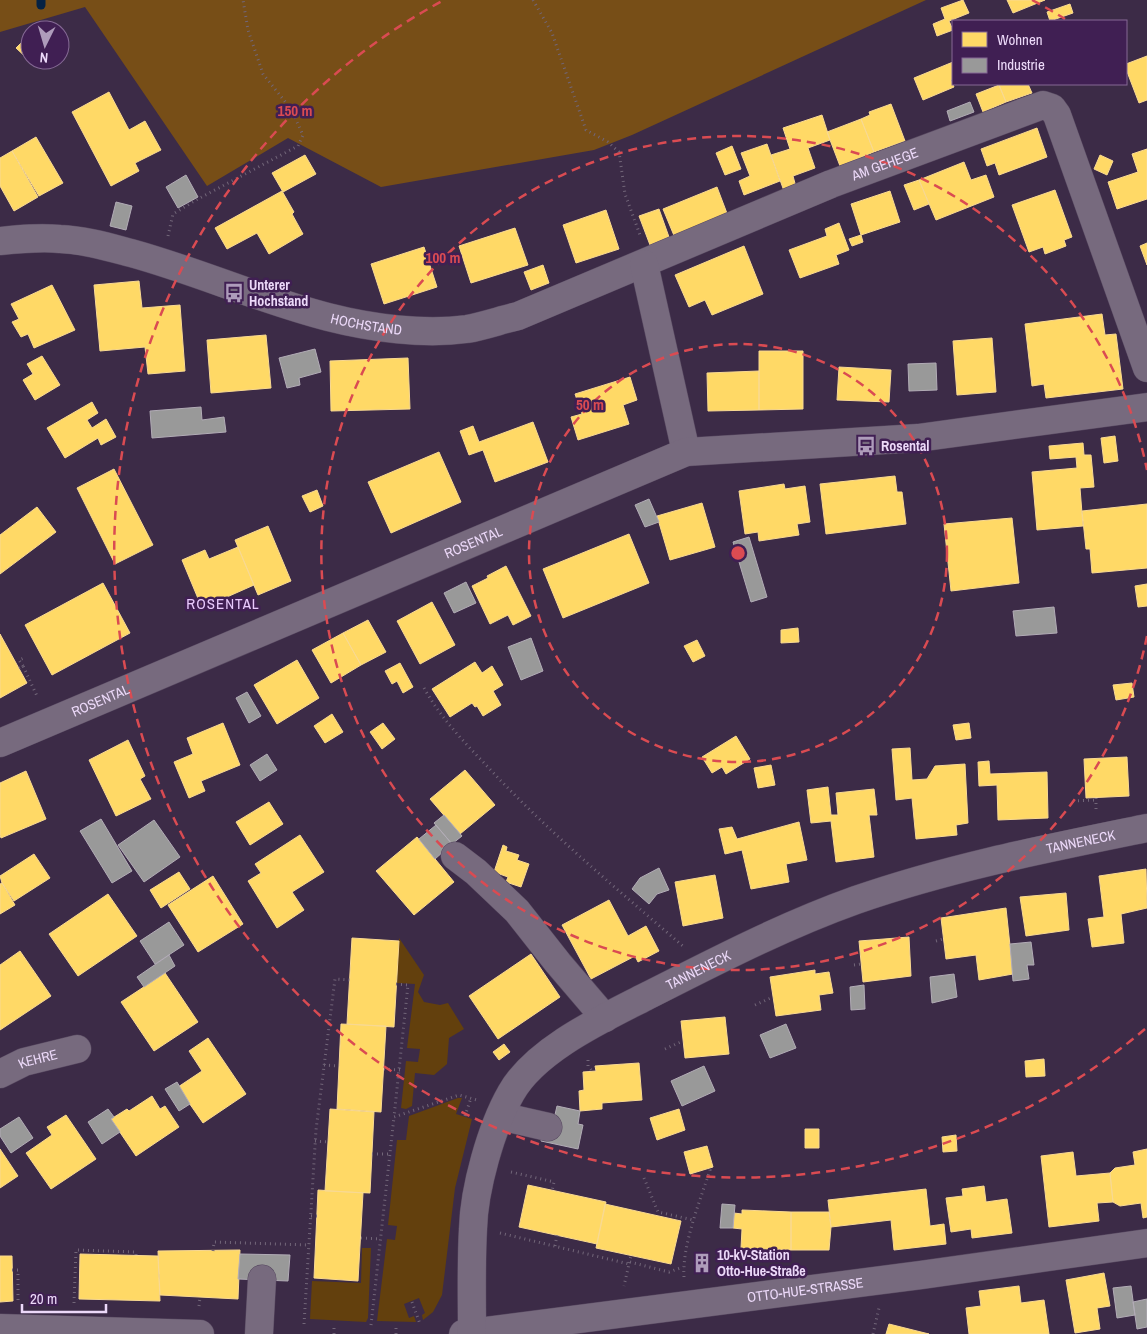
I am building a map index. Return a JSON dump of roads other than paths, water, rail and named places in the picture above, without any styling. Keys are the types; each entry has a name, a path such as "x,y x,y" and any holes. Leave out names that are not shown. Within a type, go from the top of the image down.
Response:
{"street":[{"name":"AM GEHEGE","path":"644,264 831,184 1042,105 1049,106 1057,115 1147,368"},
{"name":"HOCHSTAND","path":"0,241 30,238 75,240 162,262 329,317 387,327 430,330 468,328 518,316 644,264"},
{"path":"644,264 686,452"},
{"name":"ROSENTAL","path":"0,743 686,452 918,438 1147,407"},
{"name":"TANNENECK","path":"469,1334 473,1227 480,1183 490,1145 491,1109 511,1092 522,1076 550,1051 605,1018 706,966 811,918 854,901 940,874 994,860 1147,828"},
{"path":"455,856 476,872 517,911 605,1018"},
{"name":"KEHRE","path":"0,1074 24,1062 77,1050"},
{"path":"491,1109 548,1128"},
{"name":"OTTO-HUE-STRASSE","path":"469,1334 965,1269 1147,1243"},
{"path":"259,1334 262,1280"},
{"path":"0,1328 200,1334"}],"waterway":[{"path":"41,0 41,5"}],"place":[{"name":"Unterer Hochstand","path":"234,293"},
{"name":"Rosental","path":"866,446"},
{"name":"10-kV-Station Otto-Hue-Straße","path":"702,1263"}],"district":[{"name":"ROSENTAL","path":"223,603"}]}
